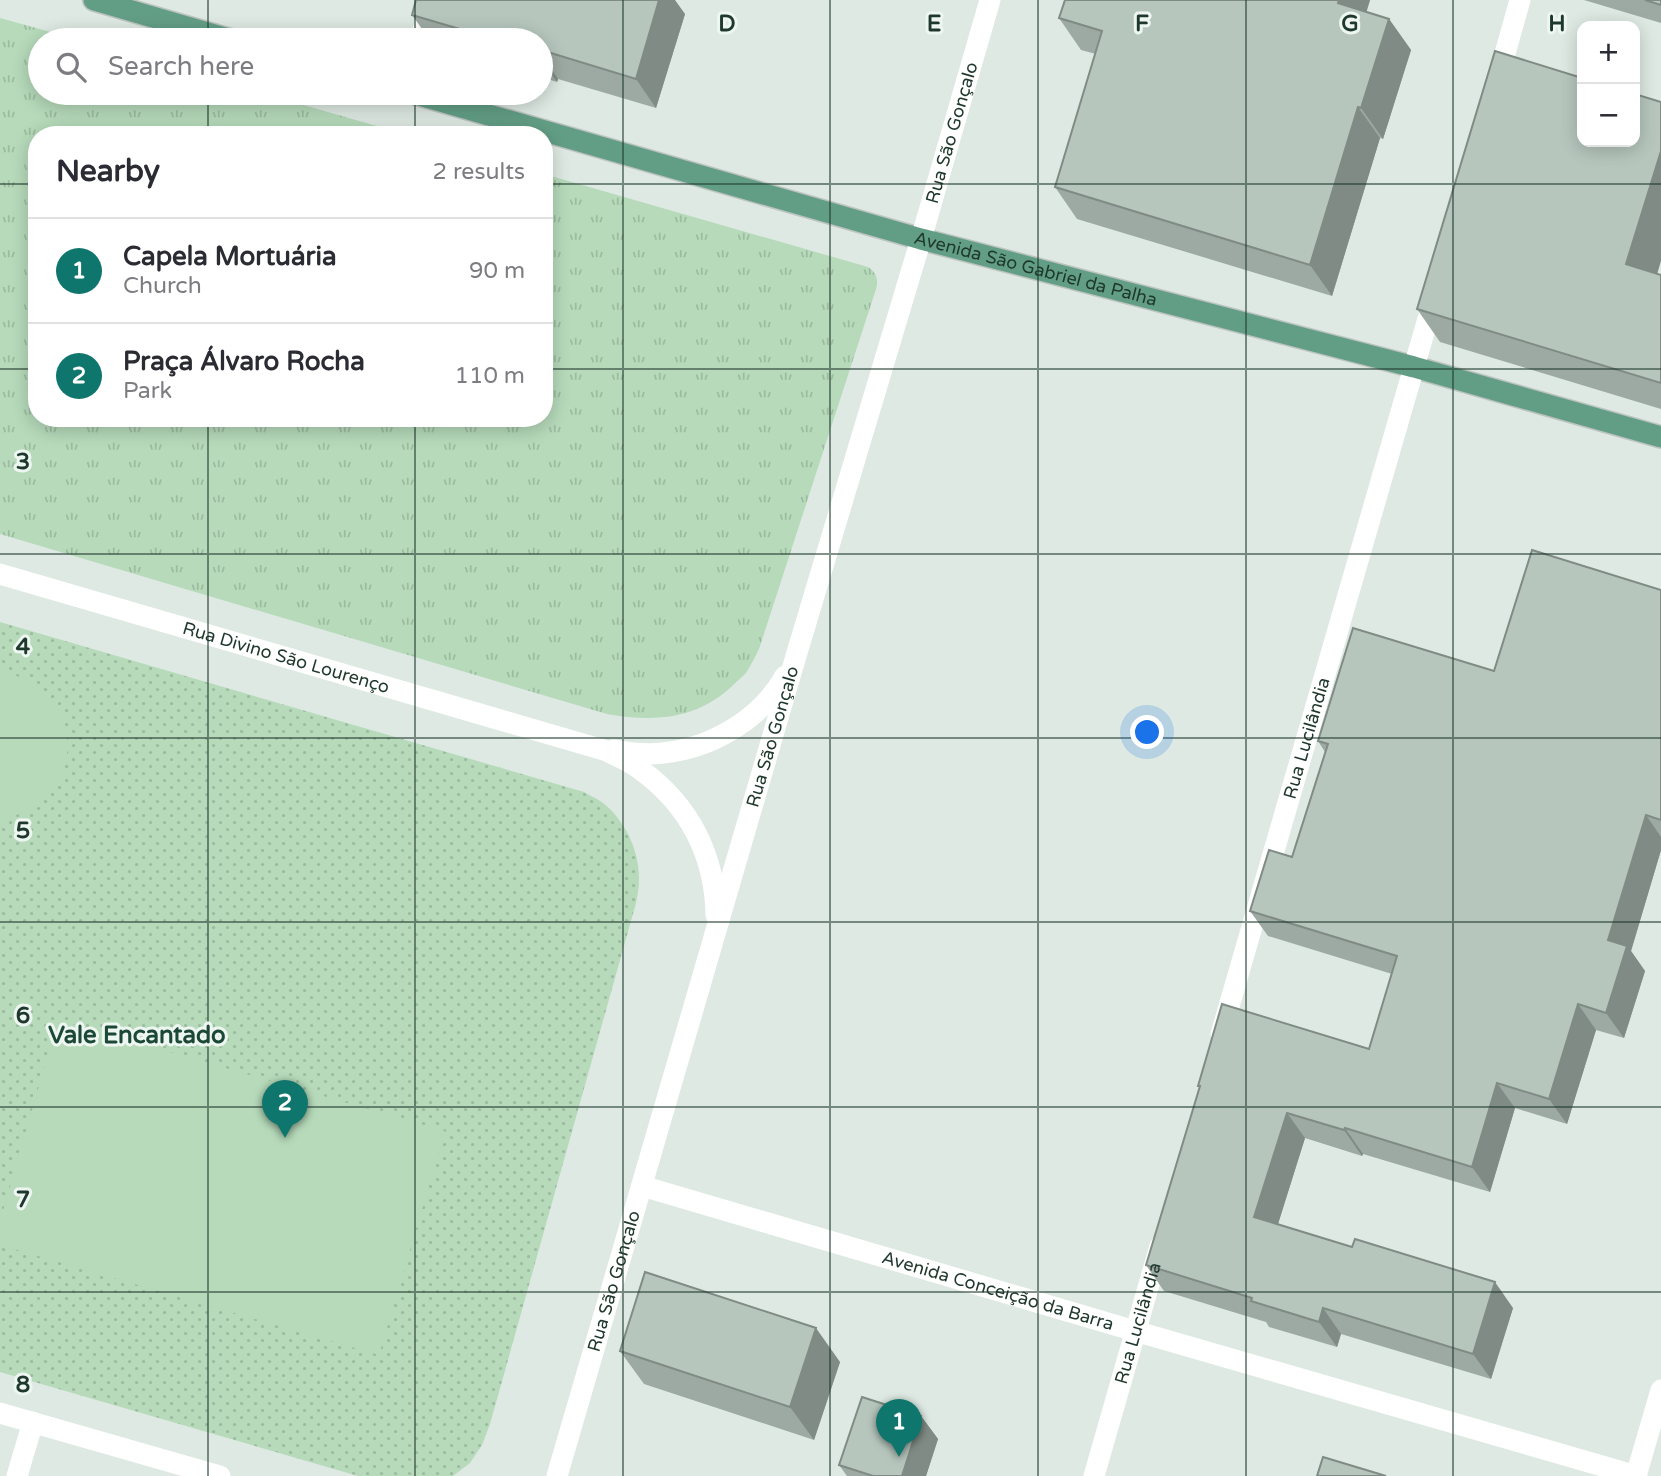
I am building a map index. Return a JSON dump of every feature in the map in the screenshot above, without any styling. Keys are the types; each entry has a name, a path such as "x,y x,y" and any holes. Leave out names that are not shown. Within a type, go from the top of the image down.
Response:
{"main road":[{"path":"94,0 191,28"},
{"name":"Avenida São Gabriel da Palha","path":"454,105 527,126"},
{"name":"Avenida São Gabriel da Palha","path":"553,133 921,239 1414,367 1661,437"}],"street":[{"path":"424,28 432,0"},
{"name":"Rua São Gonçalo","path":"557,1476 990,0"},
{"path":"1490,105 1520,0"},
{"name":"Rua Lucilândia","path":"1217,1050 1441,275"},
{"name":"Rua Divino São Lourenço","path":"0,574 607,751 639,768 668,792 690,820 704,850 713,881 716,913 712,945"},
{"name":"Rua Divino São Lourenço","path":"572,741 634,753 663,753 692,748 719,737 743,722 765,703 783,680 796,656"},
{"name":"Avenida Conceição da Barra","path":"642,1186 1636,1476"},
{"name":"Rua Lucilândia","path":"1094,1476 1166,1224"},
{"path":"1636,1476 1661,1390"},
{"path":"0,1413 220,1476"},
{"path":"17,1476 33,1422"},
{"path":"549,1476 564,1454"}],"green space":[{"path":"0,18 36,28 28,28 28,105 304,105 377,126 28,126 28,427 553,427 553,177 868,267 877,279 877,286 759,649 746,673 730,688 702,707 687,712 657,718 607,714 0,534"},
{"path":"0,622 584,792 611,810 625,828 639,870 636,903 490,1424 482,1445 470,1463 453,1476 358,1476 0,1372"},
{"path":"0,670 34,685 55,704 62,718 67,748 60,778 52,791 31,808 0,819"},
{"path":"58,1020 445,1131 379,1355 0,1245 0,1221"}],"building":[{"path":"416,0 659,0 636,79 553,54 553,28 456,28 412,15"},
{"path":"1065,0 1339,0 1338,3 1389,19 1361,108 1358,107 1310,265 1055,187 1102,31 1059,18"},
{"path":"1645,0 1661,0 1661,5"},
{"path":"1495,51 1577,76 1577,147 1640,147 1640,96 1661,102 1661,151 1626,264 1661,275 1661,383 1417,309"},
{"path":"1532,550 1661,590 1661,820 1646,815 1608,940 1627,946 1606,1013 1578,1004 1549,1099 1497,1083 1472,1167 1287,1113 1254,1217 1352,1247 1355,1239 1495,1282 1473,1354 1323,1308 1319,1322 1146,1265 1222,1004 1369,1049 1397,956 1250,911 1269,850 1292,857 1328,744 1318,741 1353,628 1494,671"},
{"path":"645,1272 816,1328 790,1407 620,1351"},
{"path":"862,1397 921,1416 902,1476 873,1476 839,1465"},
{"path":"1323,1457 1386,1476 1317,1476"}],"place":[{"name":"Praça Álvaro Rocha","path":"285,1138"},
{"name":"Capela Mortuária","path":"899,1457"}],"district":[{"name":"Vale Encantado","path":"137,1035"}]}
